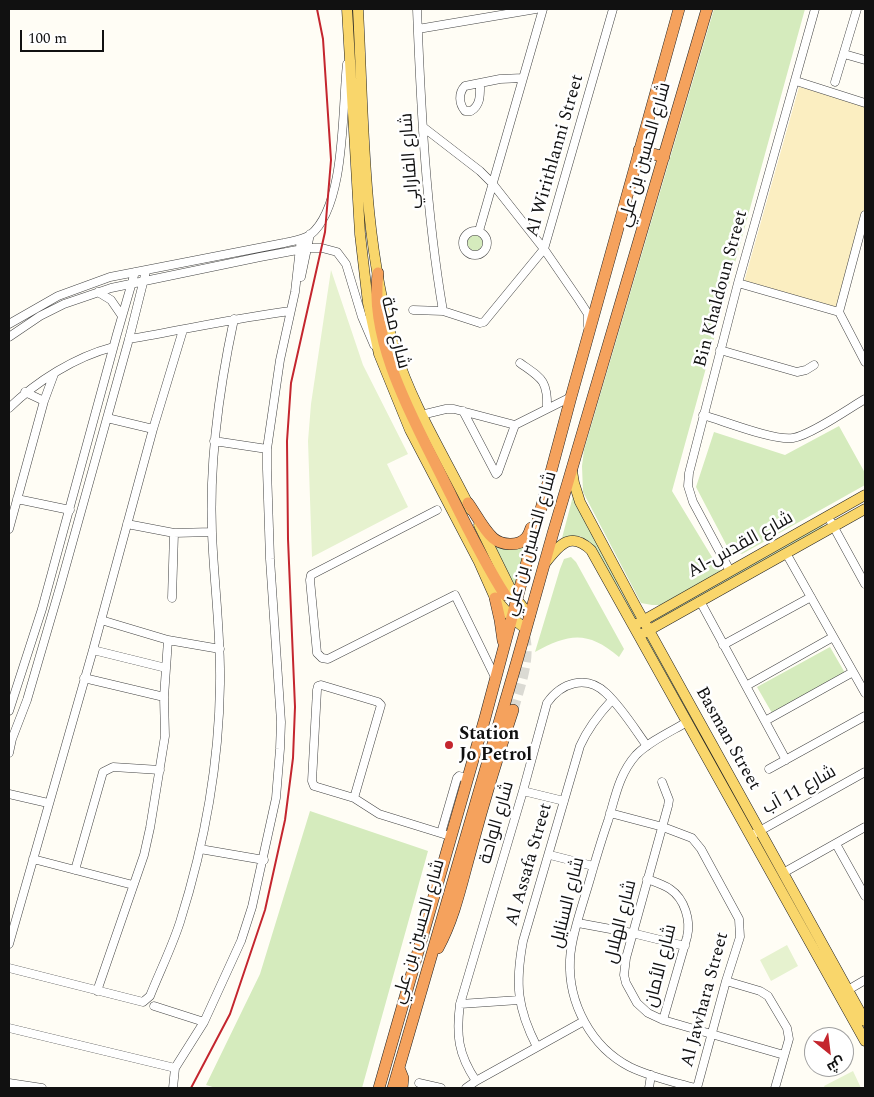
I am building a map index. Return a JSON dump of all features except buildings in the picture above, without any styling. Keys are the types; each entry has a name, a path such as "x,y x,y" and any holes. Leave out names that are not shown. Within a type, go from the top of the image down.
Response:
{"highway":[{"name":"شارع الحسين بن علي","path":"379,1088 456,798 468,778 496,679 538,515 638,150 679,9"},
{"name":"شارع الحسين بن علي","path":"393,1088 707,9"},
{"path":"638,150 664,157"},
{"path":"378,273 376,288 379,319 389,358 398,383 500,597 503,653"},
{"path":"468,503 494,540 505,544 517,543 525,539 538,515"},
{"path":"429,962 443,939 451,920 513,710"},
{"path":"399,1068 403,1078 402,1088"}],"main road":[{"name":"شارع مكة","path":"347,9 360,234 368,304 379,354 410,430 479,562 512,618 526,628"},
{"name":"شارع مكة","path":"358,9 360,83 367,175 378,273 395,349 422,415 516,600 530,616"},
{"name":"Basman Street","path":"572,468 580,502 632,601 638,623"},
{"name":"Al-شارع القدس","path":"638,623 865,495"},
{"path":"643,633 865,509"},
{"name":"Basman Street","path":"544,565 558,546 563,543 573,540 584,543 592,550 638,623 687,722 754,834 864,1035"},
{"path":"632,601 642,608 649,610 666,607"},
{"path":"655,642 656,632 662,622"},
{"name":"Basman Street","path":"643,633 655,642 696,714 754,834 783,873 865,1021"}],"street":[{"name":"شارع الفارابي","path":"417,9 429,216 443,311"},
{"path":"418,29 536,9"},
{"path":"479,231 543,9"},
{"name":"Al Wirithlanni Street","path":"443,311 480,323 484,322 544,249 613,9"},
{"name":"Bin Khaldoun Street","path":"730,571 689,493 689,473 738,283 816,9"},
{"path":"835,82 857,9"},
{"path":"173,1088 175,1068 204,1022 241,941 264,860 276,798 281,722 270,559 268,448 280,360 304,249 310,234 324,215 335,187 349,47"},
{"path":"844,54 865,60"},
{"path":"480,84 500,79 523,78"},
{"path":"796,81 865,103"},
{"path":"423,127 480,170 492,183 544,249 588,314 588,333"},
{"path":"865,215 839,312 865,362"},
{"path":"9,324 48,301 74,289 110,277 301,239 310,234"},
{"path":"301,239 304,249"},
{"path":"9,337 40,316 64,304 98,292 304,249 322,248 332,250 343,259 348,269 362,317 379,354"},
{"path":"9,753 53,612 146,271"},
{"path":"9,711 42,609 135,272"},
{"path":"738,283 839,312"},
{"path":"98,292 111,300 122,316"},
{"path":"579,300 593,301 600,294"},
{"path":"413,310 443,311"},
{"path":"129,339 234,319 290,311"},
{"path":"9,968 140,1002 147,1000 150,996 180,924 200,849 218,728 220,649 212,532 214,441 234,319"},
{"path":"9,944 93,650 153,429 183,330"},
{"path":"9,408 25,392 54,374 91,354 113,347"},
{"path":"720,350 798,372 814,365"},
{"path":"520,363 544,383 550,406 563,416 563,425"},
{"path":"9,528 44,401 54,374"},
{"path":"25,392 44,401"},
{"path":"422,415 446,409 515,424 571,397"},
{"path":"703,415 776,438 792,438 806,433 865,399"},
{"path":"463,412 496,474 515,424"},
{"path":"107,418 153,429"},
{"path":"214,441 268,448"},
{"path":"18,499 70,510"},
{"path":"437,510 311,575 317,653 322,658 328,659 455,595 496,679"},
{"path":"827,516 865,584"},
{"path":"127,524 174,533 212,532"},
{"path":"172,598 174,533"},
{"path":"786,553 865,693"},
{"path":"723,645 811,597"},
{"path":"700,601 786,760"},
{"path":"42,609 53,612"},
{"path":"100,620 168,640 220,649"},
{"path":"746,686 833,637"},
{"path":"97,991 132,885 144,855 150,828 165,736 164,697 168,640"},
{"path":"93,650 166,668"},
{"path":"765,721 853,672"},
{"path":"84,678 164,697"},
{"name":"شارع الواحة","path":"476,1081 460,1049 458,1035 460,1004 547,703 553,694 561,688 580,682 599,688 612,700 647,746"},
{"path":"354,798 380,705 378,702 322,685 318,686 312,781 316,788 354,798 378,814 446,834"},
{"name":"Al Assafa Street","path":"537,1047 526,1023 519,1000 519,963 523,941 550,855 564,801 586,734 593,722 612,700"},
{"path":"769,768 865,716"},
{"name":"شارع السنايل","path":"687,722 647,746 637,755 621,778 572,943 570,960 574,1000 584,1021 600,1042 629,1066 651,1075 696,1088"},
{"path":"75,870 103,772 113,767 160,770"},
{"name":"شارع 11 آب","path":"754,834 865,772"},
{"name":"شارع الهلال","path":"662,782 668,800 663,827 632,933 625,966 626,983 641,1008 663,1020 784,1055"},
{"path":"523,791 564,801"},
{"path":"9,794 48,803"},
{"name":"Al Jawhara Street","path":"610,813 663,827 686,835 696,842 739,919 740,937 696,1088"},
{"path":"783,873 865,828"},
{"path":"836,844 862,883 865,896"},
{"path":"200,849 264,860"},
{"path":"550,855 594,866"},
{"path":"33,859 132,885"},
{"name":"شارع الأمان","path":"648,879 670,888 679,899 689,927 663,1020"},
{"path":"578,922 685,946"},
{"path":"848,990 865,980"},
{"path":"726,981 760,991 768,996 789,1032 789,1039 775,1088"},
{"path":"460,1004 519,1000"},
{"path":"154,1006 204,1022"},
{"path":"466,1088 584,1021"},
{"path":"9,1028 175,1068"},
{"path":"649,1088 651,1075"},
{"path":"9,1083 42,1088"},
{"path":"419,1083 441,1088"}],"green space":[{"path":"714,9 805,9 672,491 721,572 660,605 652,605 641,603 583,492 582,466 584,450"},
{"path":"471,233 479,233 485,239 485,247 479,253 471,253 465,247 465,239"},
{"path":"331,270 363,365 408,454 387,464 408,507 312,557 308,441 311,404"},
{"path":"839,426 865,473 865,485 742,554 728,548 696,487 714,432 785,455"},
{"path":"573,496 638,618 635,619 619,588 611,579 592,544 580,536 562,538"},
{"path":"821,523 824,527 653,624 650,619"},
{"path":"497,546 508,548 525,546 515,585 494,549"},
{"path":"571,557 576,562 624,649 619,657 598,643 578,638 559,641 535,652 560,569 564,559"},
{"path":"645,633 751,823 749,824 646,641"},
{"path":"830,647 845,673 772,713 757,687"},
{"path":"310,811 428,851 362,1088 216,1088 206,1085 260,974"},
{"path":"787,945 798,966 771,981 760,960"},
{"path":"854,1073 861,1088 825,1088 824,1086 841,1077 854,1077"}],"sand":[{"path":"799,87 865,105 865,220 843,300 836,308 744,282"}],"tunnel":[{"path":"513,710 525,663 526,644 524,634"}],"railway":[{"path":"191,1088 230,1014 265,910 285,820 293,758 295,707 288,539 287,441 291,383 325,232 331,160 323,39 317,9"}],"place":[{"name":"Station Jo Petrol","path":"449,745"}]}
